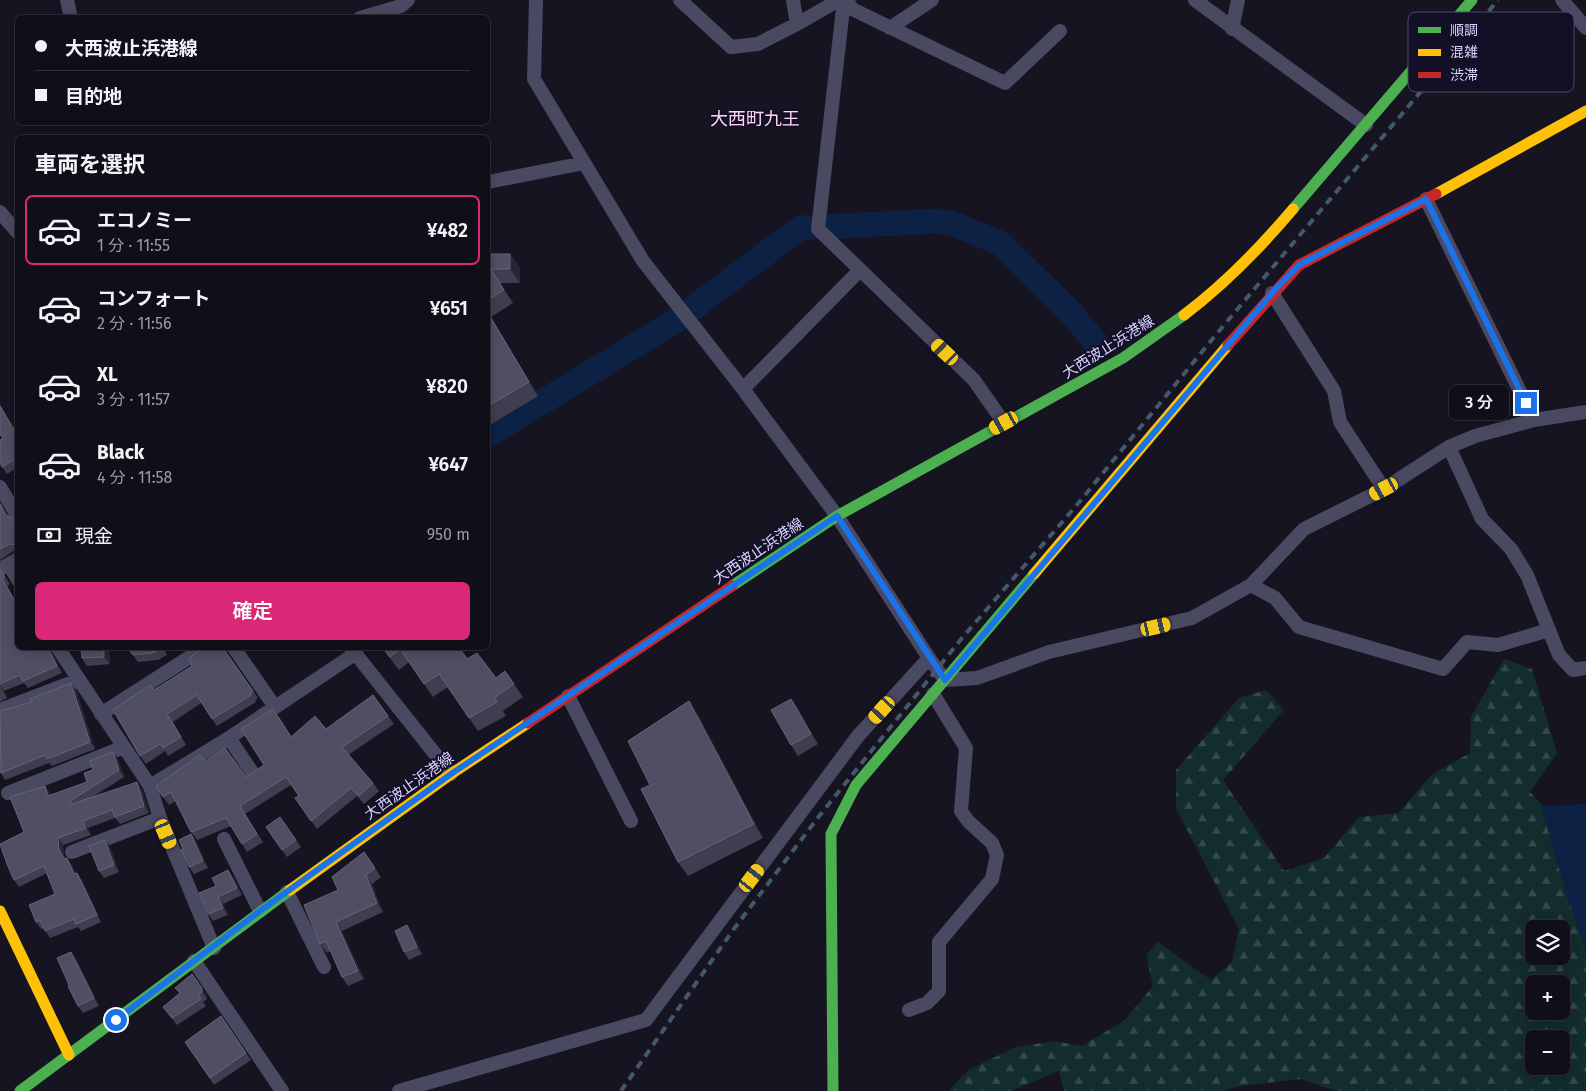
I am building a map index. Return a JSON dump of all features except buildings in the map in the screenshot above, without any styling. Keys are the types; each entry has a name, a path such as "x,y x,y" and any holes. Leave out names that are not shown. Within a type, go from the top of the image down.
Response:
{"main road":[{"name":"大西波止浜港線","path":"1462,12 1472,0"},
{"name":"大西波止浜港線","path":"20,1091 214,948 260,911 451,774 837,516 1123,358 1170,326 1213,293 1268,238 1408,75"},
{"path":"834,1091 831,834 840,811 856,785 1272,293 1299,265 1426,199 1586,111"},
{"path":"0,910 69,1055"}],"street":[{"path":"67,0 70,15"},
{"path":"370,15 401,6 408,0"},
{"path":"536,0 534,79 644,261 743,389 837,516 945,680 977,678 1049,652 1192,618 1251,585 1304,530 1384,489 1449,447 1475,436 1534,420 1586,412"},
{"path":"680,0 731,47 758,44 798,24 839,0"},
{"path":"793,0 798,24"},
{"path":"846,0 852,9 1005,83 1060,31"},
{"path":"846,0 818,230 974,380 1004,423"},
{"path":"890,28 932,0"},
{"path":"1195,0 1366,125"},
{"path":"1232,28 1238,0"},
{"path":"1562,0 1572,12"},
{"path":"1574,14 1586,28"},
{"path":"490,182 584,162"},
{"path":"1426,199 1534,420"},
{"path":"0,212 15,230"},
{"path":"743,389 859,271"},
{"path":"1272,293 1334,391 1340,422 1384,489"},
{"path":"1449,447 1482,519 1510,549 1527,575 1559,655 1573,670 1586,668"},
{"path":"0,487 15,512"},
{"path":"1251,585 1275,598 1300,627 1443,668 1467,642 1498,645 1549,630"},
{"path":"59,650 150,786 160,818 214,948"},
{"path":"102,714 201,650"},
{"path":"235,650 275,707"},
{"path":"150,786 229,738 354,650 451,774"},
{"path":"399,1091 646,1020 858,736 929,658"},
{"path":"0,710 78,680"},
{"path":"909,1010 927,1003 939,991 939,942 992,879 997,855 992,843 968,821 962,811 966,748 933,694"},
{"path":"568,696 631,821"},
{"path":"229,738 252,772"},
{"path":"8,793 124,747"},
{"path":"72,852 160,818"},
{"path":"224,839 260,911"},
{"path":"287,892 324,967"},
{"path":"194,961 282,1091"}],"green space":[{"path":"1504,659 1532,669 1557,753 1530,792 1586,851 1586,1091 1336,1091 1300,1079 1240,1086 1221,1091 1064,1091 1059,1071 1011,1091 948,1091 970,1069 1016,1047 1054,1041 1082,1046 1125,1020 1153,986 1146,955 1158,942 1211,980 1232,962 1239,929 1176,809 1176,770 1239,698 1266,690 1284,710 1223,780 1284,871 1324,858 1359,817 1399,813 1431,775 1470,753 1471,717"}],"water":[{"path":"1586,804 1586,951 1567,896 1541,806"}],"waterway":[{"path":"490,434 677,320 800,228 939,221 951,223 1000,243 1072,314 1099,347"}],"railway":[{"path":"1488,12 1498,0"},
{"path":"621,1091 733,930 820,815 962,638 1076,506 1219,331 1420,92"}],"traffic: fast":[{"path":"1462,12 1472,0"},
{"path":"1293,209 1408,75"},
{"path":"732,586 837,516 1123,358 1184,315"},
{"path":"833,1091 831,834 856,785 1034,574"},
{"path":"20,1091 290,890"}],"traffic: slow":[{"path":"1436,194 1586,111"},
{"path":"1184,315 1242,265 1293,209"},
{"path":"1034,574 1228,345"},
{"path":"290,890 451,774 528,723"},
{"path":"0,911 69,1055"}],"traffic: jam":[{"path":"1228,345 1299,265 1436,194"},
{"path":"528,723 732,586"}],"district":[{"name":"大西町九王","path":"755,119"}],"route":[{"path":"116,1020 214,948 260,911 451,774 837,516 945,680 1272,293 1299,265 1426,199 1526,403"}]}
